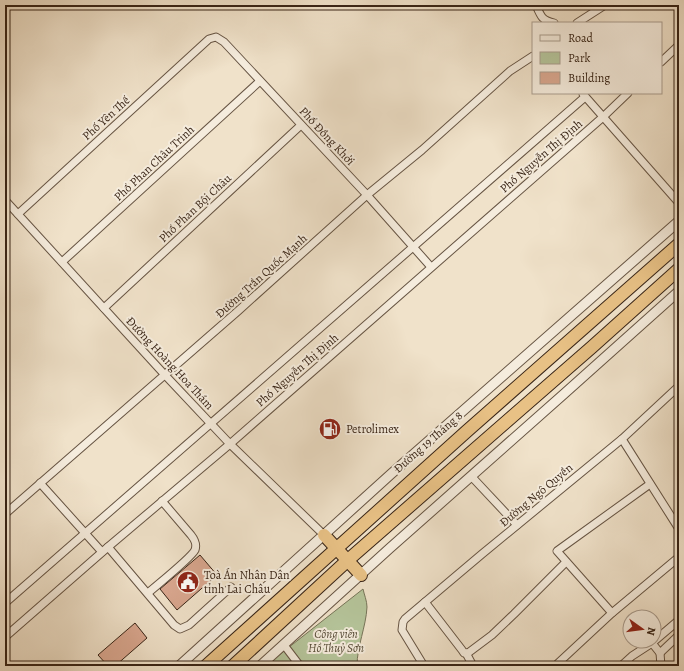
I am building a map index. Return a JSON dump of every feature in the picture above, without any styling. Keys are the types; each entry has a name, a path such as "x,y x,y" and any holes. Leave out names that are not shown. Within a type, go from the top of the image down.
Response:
{"highway":[{"name":"Đường 19 Tháng 8","path":"206,666 466,431 679,244"},
{"path":"233,666 348,560 679,269"},
{"path":"324,535 361,575"}],"street":[{"path":"536,5 541,17 551,22"},
{"path":"579,22 606,5"},
{"name":"Phố Yên Thế","path":"18,214 209,39 216,36 224,42"},
{"name":"Phố Đồng Khởi","path":"224,42 367,195 431,267"},
{"path":"662,61 679,45"},
{"name":"Đường Trần Quốc Mạnh","path":"5,514 238,311 367,195 422,150 510,71 532,57"},
{"name":"Phố Phan Châu Trinh","path":"62,262 260,80"},
{"name":"Phố Nguyễn Thị Định","path":"5,637 105,549 230,444 603,117 627,94"},
{"path":"583,95 679,203"},
{"name":"Phố Nguyễn Thị Định","path":"5,603 212,423 583,95"},
{"name":"Phố Phan Bội Châu","path":"104,308 301,125"},
{"name":"Đường Hoàng Hoa Thám","path":"5,200 230,444 324,535"},
{"name":"Đường 19 Tháng 8","path":"179,666 391,474 679,221"},
{"path":"260,666 679,291"},
{"name":"Đường Ngô Quyền","path":"424,666 402,630 402,622 622,439 679,386"},
{"path":"622,439 679,529"},
{"path":"471,476 517,525"},
{"path":"40,483 84,533 105,549 148,593 174,625 180,629 189,625 231,587"},
{"path":"612,613 557,550 650,484"},
{"path":"148,593 192,554 196,545 191,535 162,501"},
{"path":"555,666 612,613 679,557"},
{"path":"466,653 470,652 492,635 536,594 566,562"},
{"path":"425,602 466,653 473,666"},
{"path":"662,634 679,620"},
{"path":"660,653 679,636"},
{"path":"284,645 300,666"},
{"path":"620,666 643,649"},
{"path":"657,649 660,653 661,666"}],"green space":[{"name":"Công viên Hồ Thuỷ Sơn","path":"363,589 367,607 358,651 357,666 265,666"}],"building":[{"name":"Toà Án Nhân Dân tỉnh Lai Châu","path":"200,555 217,575 177,610 160,589"},
{"path":"135,623 147,638 115,666 108,666 98,655"}],"place":[{"name":"Petrolimex","path":"330,429"},
{"name":"Toà Án Nhân Dân tỉnh Lai Châu","path":"188,582"}]}
